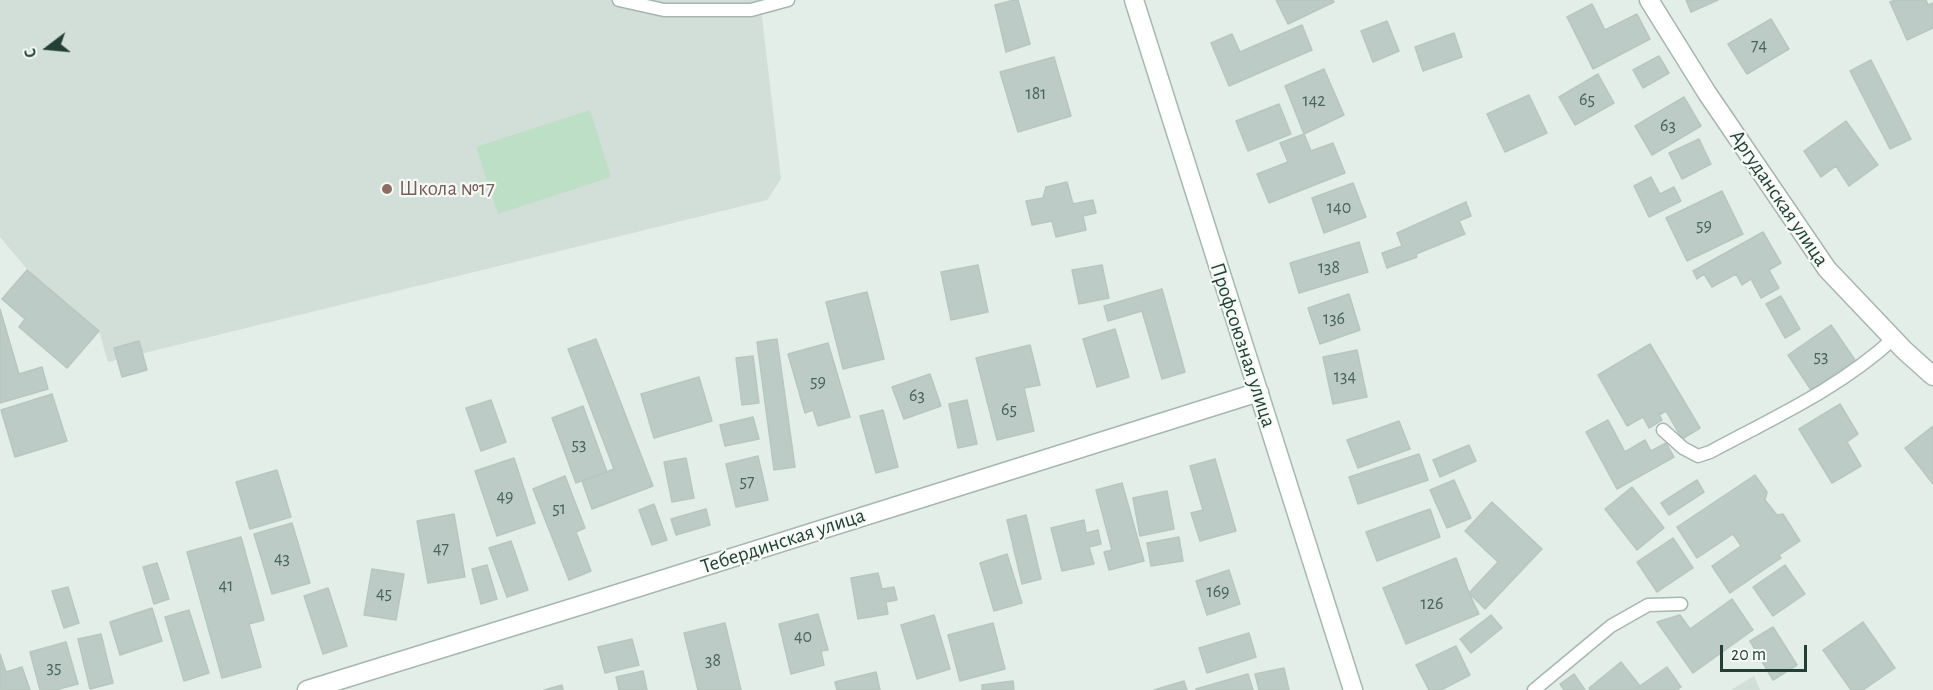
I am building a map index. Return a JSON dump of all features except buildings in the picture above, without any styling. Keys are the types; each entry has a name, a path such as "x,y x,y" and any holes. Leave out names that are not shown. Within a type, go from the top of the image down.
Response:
{"street":[{"name":"Профсоюзная улица","path":"1134,0 1353,690"},
{"name":"Аргуданская улица","path":"1649,0 1707,93 1827,269 1893,339 1933,376"},
{"name":"Тебердинская улица","path":"307,690 1259,392"}],"lane":[{"path":"619,0 664,10 751,10 788,0"},
{"path":"1663,430 1683,448 1698,456 1710,452 1813,398 1874,356 1893,339"},
{"path":"1534,690 1611,626 1648,604 1681,604"}],"shaded area":[{"name":"Школа №17","path":"0,0 760,0 781,179 767,200 108,362 99,331 31,274 0,237"},
{"path":"1754,676 1760,690 1731,690"}],"green space":[{"path":"590,110 611,177 498,214 476,147"}],"place":[{"name":"Школа №17","path":"387,189"}]}
